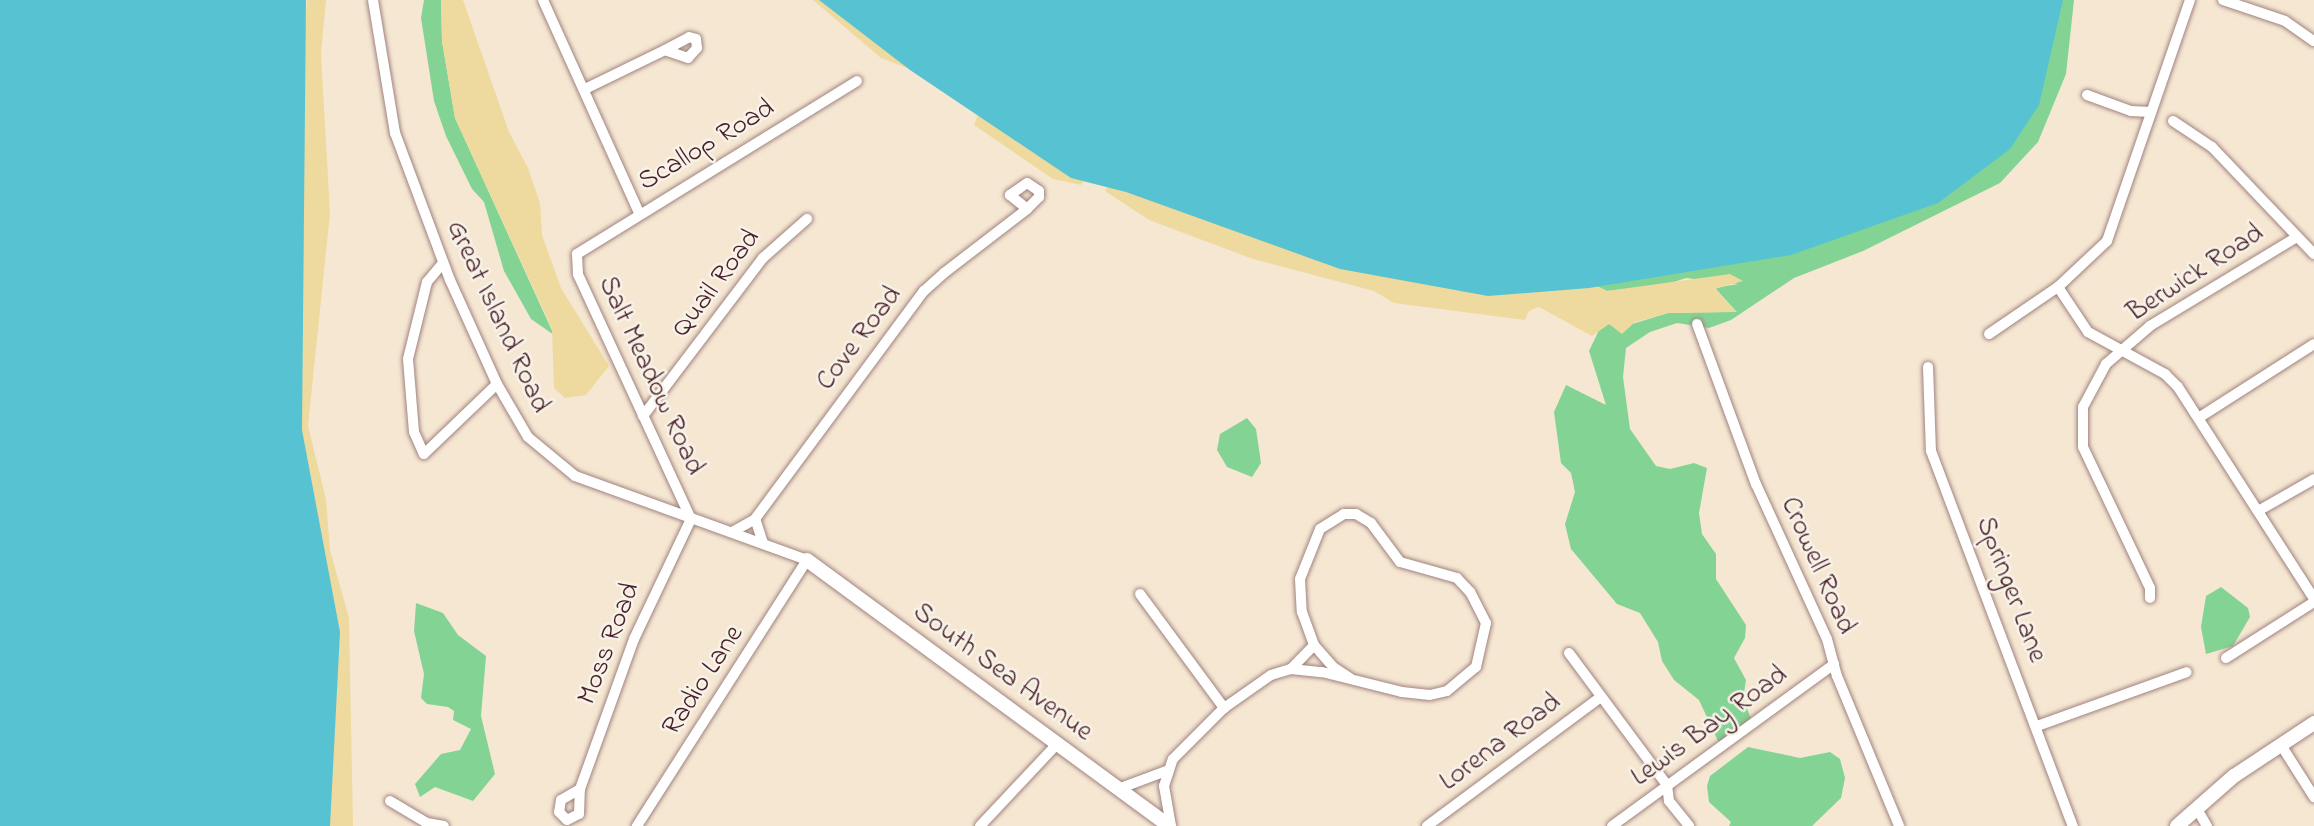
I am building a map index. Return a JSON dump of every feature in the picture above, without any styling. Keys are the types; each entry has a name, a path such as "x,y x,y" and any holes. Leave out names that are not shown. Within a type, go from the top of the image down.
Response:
{"street":[{"name":"Great Island Road","path":"373,0 395,133 443,263 497,384 528,437 563,469 611,492 807,560"},
{"path":"543,0 639,213"},
{"path":"1989,334 2058,287 2107,241 2189,0"},
{"path":"2223,0 2285,21 2314,41"},
{"path":"585,89 665,50"},
{"name":"Scallop Road","path":"580,250 858,81"},
{"path":"2087,95 2131,111 2151,112"},
{"path":"2173,121 2212,147 2314,254"},
{"name":"Cove Road","path":"732,532 755,519 924,291 1027,209"},
{"name":"Quail Road","path":"643,416 763,258 807,219"},
{"name":"Berwick Road","path":"2150,598 2150,588 2090,462 2080,429 2092,388 2106,364 2150,326 2297,237"},
{"name":"Salt Meadow Road","path":"580,250 578,274 691,519"},
{"path":"443,263 427,282 408,359 414,432 424,454 497,384"},
{"path":"2058,287 2088,332 2165,374 2200,417 2314,601 2226,658"},
{"name":"Crowell Road","path":"1697,324 1756,484 1827,639 1834,664 1899,826"},
{"path":"2200,417 2314,344"},
{"name":"Springer Lane","path":"1928,367 1931,451 2038,726 2073,826"},
{"path":"2258,511 2314,479"},
{"path":"1170,826 1165,803 1166,771 1184,745 1223,708 1271,675 1291,669 1350,678 1418,695 1447,691 1468,677 1480,656 1486,623 1478,602 1457,579 1400,562 1364,516 1345,514 1320,529 1303,564 1301,612 1314,645 1333,667 1350,678"},
{"name":"Moss Road","path":"580,789 644,614 691,519"},
{"path":"755,519 763,543"},
{"name":"South Sea Avenue","path":"807,560 1170,826"},
{"name":"Radio Lane","path":"637,826 807,560"},
{"path":"1140,594 1223,708"},
{"path":"1291,669 1314,645"},
{"path":"1569,653 1667,785 1669,801 1689,826"},
{"name":"Lewis Bay Road","path":"1612,826 1834,664"},
{"path":"2038,726 2187,672"},
{"name":"Lorena Road","path":"1427,826 1601,696"},
{"path":"2177,826 2197,808 2314,723"},
{"path":"980,826 1057,744"},
{"path":"2281,745 2314,797"},
{"path":"1118,789 1166,771"},
{"path":"390,801 426,825 444,826"},
{"path":"2197,808 2207,826"}],"green space":[{"path":"424,0 441,0 442,41 455,118 554,335 531,319 504,271 484,202 472,189 446,136 434,101 421,18"},
{"path":"2045,0 2074,0 2066,74 2038,142 2000,183 1863,251 1794,278 1731,320 1709,328 1677,323 1650,332 1626,348 1623,377 1630,429 1656,466 1670,469 1694,463 1707,468 1699,513 1702,534 1716,554 1716,579 1746,625 1745,638 1734,658 1746,680 1743,699 1752,721 1726,744 1718,741 1699,700 1674,680 1662,661 1658,642 1640,613 1617,604 1571,549 1565,524 1575,492 1571,473 1561,463 1554,412 1566,385 1606,405 1589,351 1600,328 1609,324 1619,328 1668,313 1723,312 1734,309 1715,288 1738,284 1686,278 1668,284 1607,291 1584,280"},
{"path":"1247,418 1256,429 1261,463 1252,477 1227,467 1217,450 1220,434"},
{"path":"2221,587 2248,608 2250,617 2233,646 2206,654 2201,627 2206,596"},
{"path":"416,603 443,613 458,635 486,656 481,716 495,774 473,801 435,787 420,797 415,784 441,754 460,750 471,729 453,720 454,711 448,707 427,704 421,698 424,674 414,631"},
{"path":"1748,747 1800,758 1830,752 1840,759 1845,778 1841,798 1812,826 1729,826 1731,822 1709,802 1707,786 1710,776"}],"sand":[{"path":"307,0 326,0 321,54 330,213 308,426 326,499 330,550 349,618 353,826 314,826 278,424"},
{"path":"441,0 463,0 509,132 528,168 540,203 542,235 561,288 609,366 586,395 565,398 554,388 552,329 455,118 442,41"},
{"path":"813,0 856,0 944,82 881,58"},
{"path":"981,107 1086,178 1081,185 1053,179 974,125"},
{"path":"1113,178 1584,280 1607,291 1730,274 1743,281 1715,289 1737,312 1668,313 1635,322 1622,334 1609,324 1592,336 1539,307 1529,311 1525,320 1394,303 1374,291 1253,259 1149,220 1105,191"}],"water":[{"path":"0,0 306,0 302,430 340,632 330,826 0,826"},
{"path":"819,0 2063,0 2039,105 2010,149 1938,203 1791,255 1589,288 1488,296 1340,269 1126,192 1071,178 910,70"}]}
